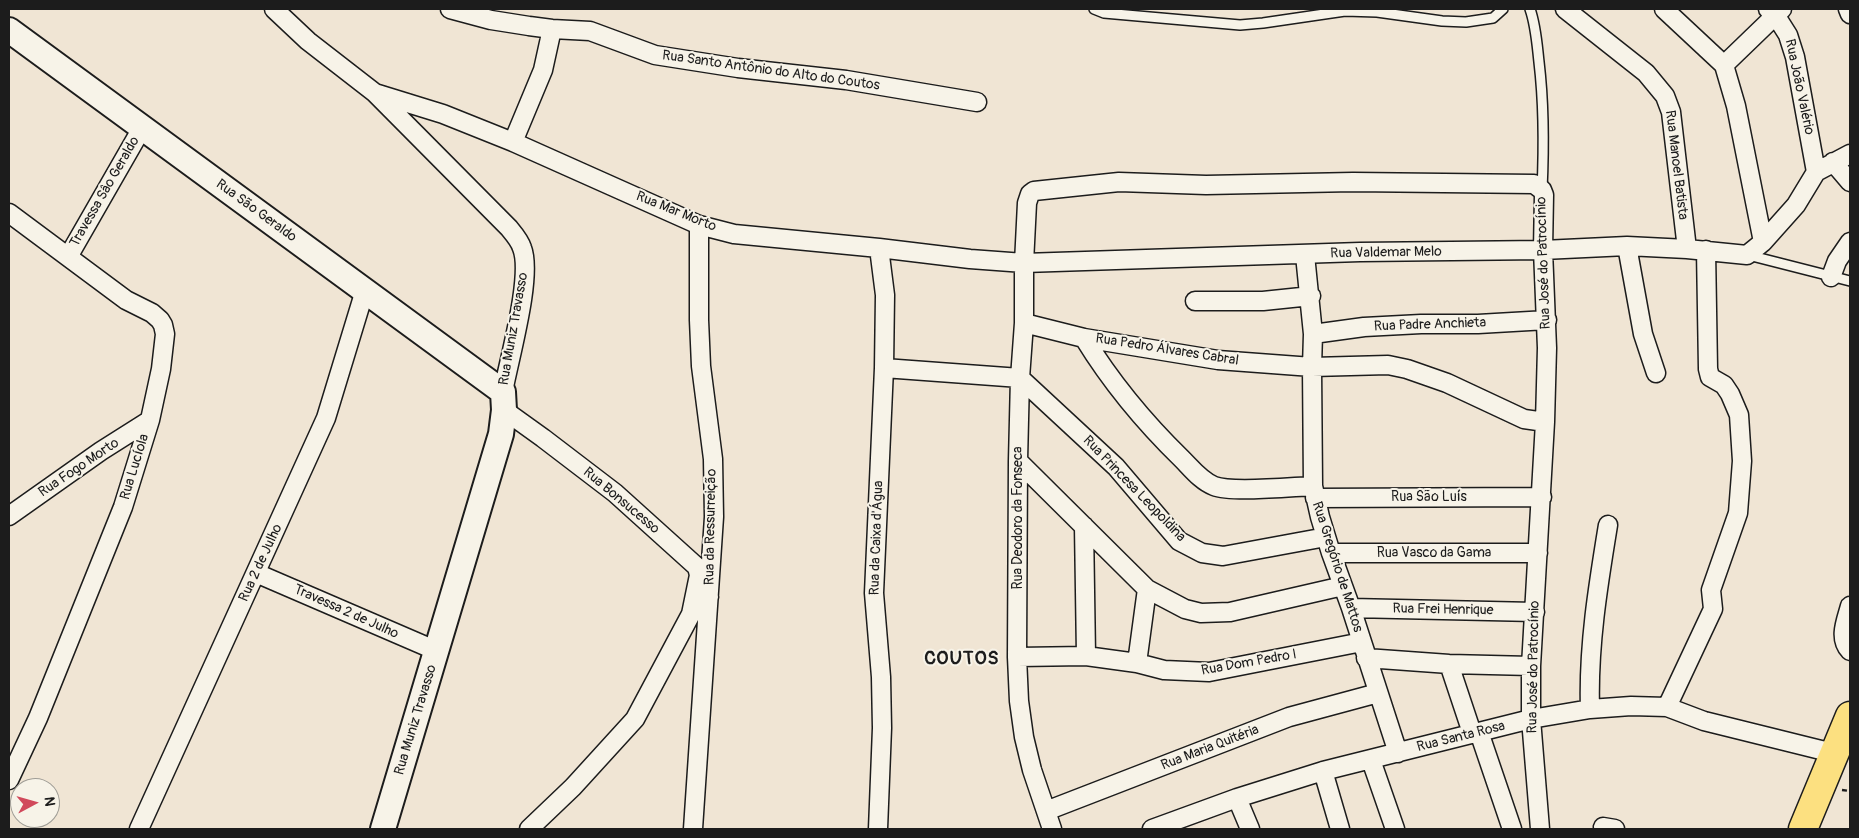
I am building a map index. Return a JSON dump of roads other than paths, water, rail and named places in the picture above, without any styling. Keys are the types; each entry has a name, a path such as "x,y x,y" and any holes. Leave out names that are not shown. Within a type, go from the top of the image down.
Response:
{"main road":[{"path":"1803,829 1850,716"}],"street":[{"name":"Rua Muniz Travasso","path":"274,9 308,41 375,93 510,228 522,247 525,262 524,287 503,401 501,434 383,829"},
{"name":"Rua Santo Antônio do Alto do Coutos","path":"450,9 492,14 552,29 590,30 655,55 738,68 846,80 977,102"},
{"name":"Rua Manoel Batista","path":"1565,9 1646,73 1665,96 1672,112 1687,249"},
{"path":"1664,9 1724,65 1736,106 1763,242"},
{"path":"1848,9 1850,14"},
{"path":"1724,65 1775,11"},
{"name":"Rua João Valério","path":"1775,11 1788,35 1794,57 1816,172"},
{"path":"513,142 543,70 552,29"},
{"name":"Rua São Geraldo","path":"9,30 365,290 503,401"},
{"name":"Rua Mar Morto","path":"375,93 443,114 513,142 699,225 734,234 1024,263"},
{"name":"Travessa Sâo Geraldo","path":"68,257 142,128"},
{"path":"1747,255 1763,242 1796,205 1816,172 1850,154"},
{"path":"1833,162 1850,182"},
{"name":"Rua José do Patrocínio","path":"1027,203 1030,194 1034,191 1119,182 1206,185 1353,182 1534,184 1542,190 1544,196 1543,250 1547,320 1545,422 1531,666 1531,719 1540,829"},
{"name":"Rua Deodoro da Fonseca","path":"1027,203 1018,461 1017,657 1019,701 1024,737 1032,770 1052,829"},
{"name":"Rua Lucíola","path":"9,213 126,300 152,313 160,320 165,334 161,369 150,420 123,507 38,718 9,780"},
{"name":"Rua da Ressurreição","path":"693,829 714,517 713,460 701,366 699,225"},
{"path":"1831,277 1837,261 1850,242"},
{"name":"Rua Valdemar Melo","path":"1024,263 1360,252 1543,250 1627,246 1706,250 1747,255"},
{"path":"1627,246 1643,334 1656,373"},
{"name":"Rua da Caixa d'Água","path":"878,829 882,711 874,593 884,368 885,295 879,248"},
{"path":"1667,708 1712,609 1710,590 1734,528 1740,492 1742,462 1738,415 1730,394 1724,385 1710,377 1708,369 1706,250"},
{"name":"Rua Gregório de Mattos","path":"1305,254 1311,296 1313,334 1314,492 1328,545 1351,608 1398,753"},
{"name":"Rua 2 de Julho","path":"139,829 326,418 365,290"},
{"path":"1195,300 1263,301 1311,296"},
{"name":"Rua Padre Anchieta","path":"1313,334 1364,326 1478,324 1547,320"},
{"name":"Rua Pedro Álvares Cabral","path":"1024,323 1084,338 1218,360 1312,367 1388,365 1407,369 1477,396 1524,419 1545,422"},
{"name":"Rua São Luís","path":"1084,338 1108,374 1155,433 1201,478 1214,486 1230,489 1314,492 1542,496"},
{"path":"884,368 1020,378"},
{"name":"Rua Princesa Leopoldina","path":"1020,378 1116,467 1179,541 1202,553 1223,556 1328,545"},
{"name":"Rua Bonsucesso","path":"503,401 543,438 615,493 697,567 699,575 690,614"},
{"name":"Rua Fogo Morto","path":"9,516 101,451 150,420"},
{"path":"1018,461 1147,589 1185,609 1215,614 1230,612 1343,586"},
{"path":"1590,709 1589,676 1592,638 1608,525"},
{"path":"1084,526 1086,656"},
{"name":"Rua Vasco da Gama","path":"1328,545 1538,553"},
{"name":"Travessa 2 de Julho","path":"256,573 436,651"},
{"path":"1137,663 1147,589"},
{"path":"529,829 573,787 635,718 690,614 709,597"},
{"path":"1850,606 1843,634 1845,645 1850,651"},
{"name":"Rua Frei Henrique","path":"1351,608 1535,612"},
{"name":"Rua Dom Pedro I","path":"1017,657 1086,656 1137,663 1164,670 1209,672 1364,650 1449,664 1531,666"},
{"path":"1449,664 1512,829"},
{"name":"Rua Maria Quitéria","path":"1046,811 1289,718 1378,693"},
{"name":"Rua Santa Rosa","path":"1152,829 1237,798 1323,771 1531,719 1590,709 1631,706 1667,708 1704,721 1833,754"},
{"path":"1371,760 1395,829"},
{"path":"1323,771 1340,829"},
{"path":"1237,798 1250,829"}],"lane":[{"path":"1094,9 1104,13 1240,24 1263,23 1345,11 1377,12 1442,21 1466,22 1493,18 1503,9"},
{"path":"1530,9 1535,24 1542,82 1544,152 1542,190"},
{"path":"1747,255 1850,281"}],"district":[{"name":"COUTOS","path":"962,659"}]}
